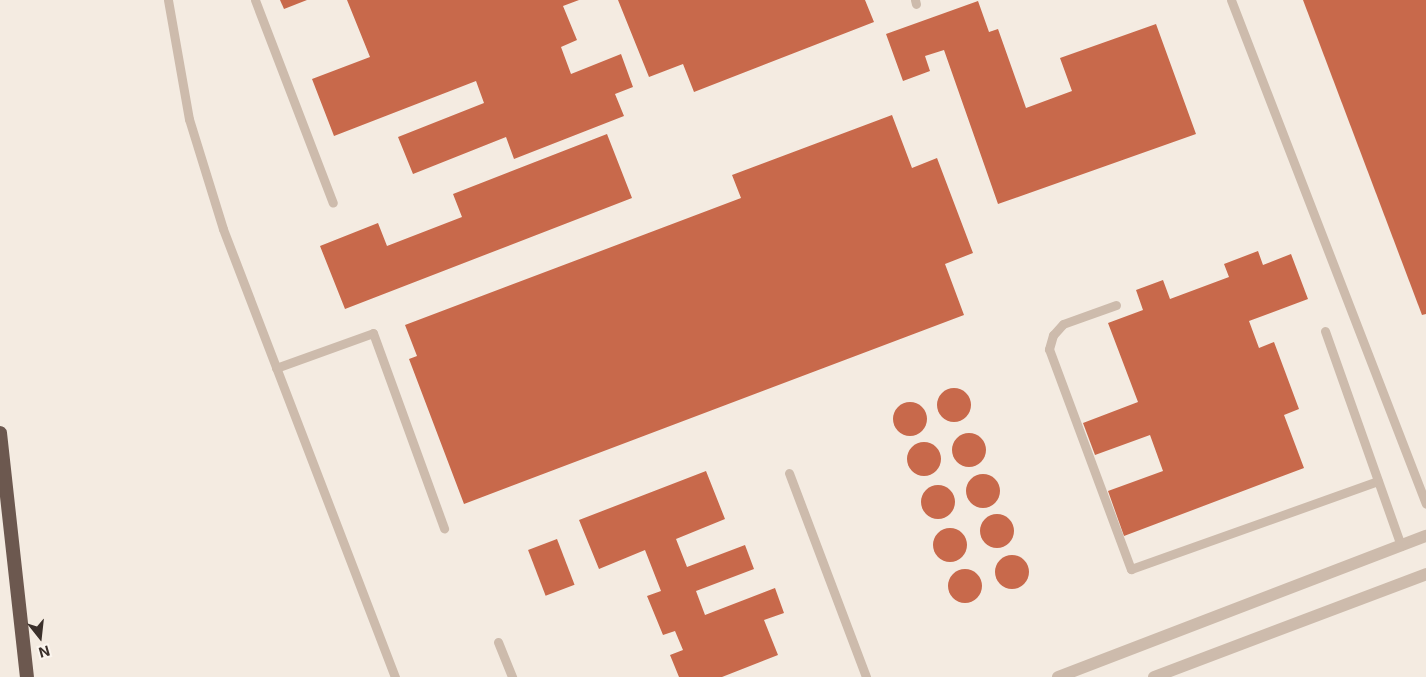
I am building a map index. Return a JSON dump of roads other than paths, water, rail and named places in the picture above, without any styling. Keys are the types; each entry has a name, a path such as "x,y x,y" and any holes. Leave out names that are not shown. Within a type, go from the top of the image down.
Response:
{"highway":[{"path":"0,434 28,677"}],"street":[{"path":"1058,677 1426,536"},
{"path":"1154,677 1426,574"}],"lane":[{"path":"168,0 189,119 223,229 394,677"},
{"path":"255,0 333,203"},
{"path":"1231,0 1426,504"},
{"path":"1116,305 1063,324 1053,335 1050,349 1130,569 1378,482"},
{"path":"1325,331 1401,546"},
{"path":"276,368 373,333 444,528"},
{"path":"789,473 866,677"},
{"path":"498,642 512,677"}]}
